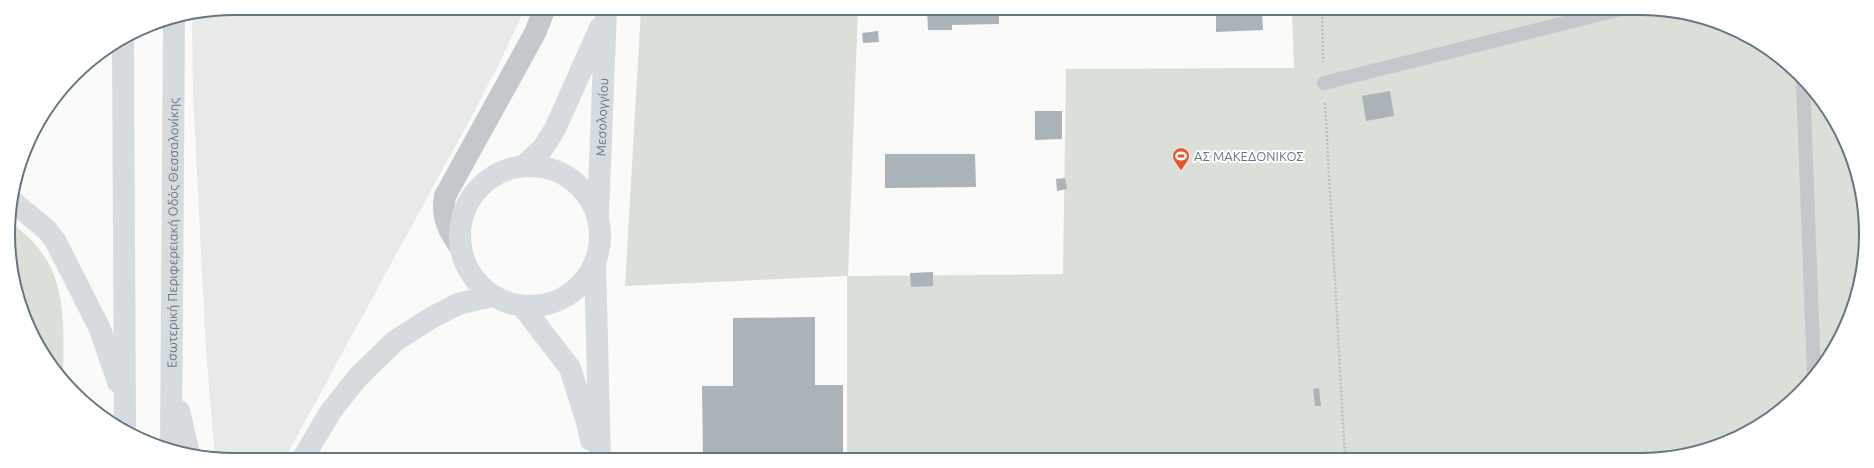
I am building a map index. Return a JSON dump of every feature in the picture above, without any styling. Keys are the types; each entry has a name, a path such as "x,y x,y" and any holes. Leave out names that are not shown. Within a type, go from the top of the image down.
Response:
{"main road":[{"name":"Μεσολογγίου","path":"524,166 543,148 555,129 574,89 605,15"},
{"name":"Μεσολογγίου","path":"598,219 606,15"},
{"name":"Εσωτερική Περιφερειακή Οδός Θεσσαλονίκης","path":"170,443 174,23"},
{"path":"123,45 125,424"},
{"path":"595,263 583,282 566,297 545,305 522,307 507,303 492,296 477,283 467,267 461,248 462,223 465,210 474,193 494,177 505,171 524,166 543,168 560,173 576,184 589,196 598,219 600,241 595,263 600,453"},
{"path":"17,205 39,222 56,242 100,329 125,402"},
{"path":"306,453 331,411 358,377 395,341 458,304 492,296"},
{"path":"522,307 570,368 587,422 594,453"},
{"path":"171,381 188,448"}],"street":[{"path":"461,248 451,235 445,221 443,208 445,196 535,33 542,15"}],"lane":[{"path":"1324,83 1597,15"},
{"path":"1803,88 1814,367"}],"path":[{"path":"1322,15 1324,83 1345,453"}],"shaded area":[{"path":"220,15 522,15 500,62 475,110 288,453 215,452 206,350 193,95 192,19"},
{"path":"641,15 858,15 848,276 1063,274 1066,69 1294,68 1292,15 1654,15 1697,22 1750,44 1762,52 1795,79 1814,101 1830,125 1842,150 1852,177 1859,220 1859,248 1852,291 1830,344 1805,378 1784,399 1750,424 1697,446 1654,453 847,453 847,276 625,286"},
{"path":"15,226 29,237 43,254 53,272 59,292 63,333 63,371 44,344 22,291 15,248"}],"building":[{"path":"927,15 999,15 999,24 952,25 952,30 928,30"},
{"path":"1216,15 1262,15 1263,30 1216,32"},
{"path":"878,31 879,42 863,43 862,33"},
{"path":"1390,91 1394,116 1366,121 1362,96"},
{"path":"1035,111 1062,111 1062,139 1035,140"},
{"path":"885,154 975,154 976,187 885,188"},
{"path":"1065,178 1067,189 1057,191 1056,179"},
{"path":"933,272 933,286 911,287 910,273"},
{"path":"815,317 815,385 843,385 843,453 703,453 702,386 733,386 733,318"},
{"path":"1319,388 1321,406 1315,406 1313,389"}],"place":[{"name":"ΑΣ ΜΑΚΕΔΟΝΙΚΟΣ","path":"1181,171"}]}
